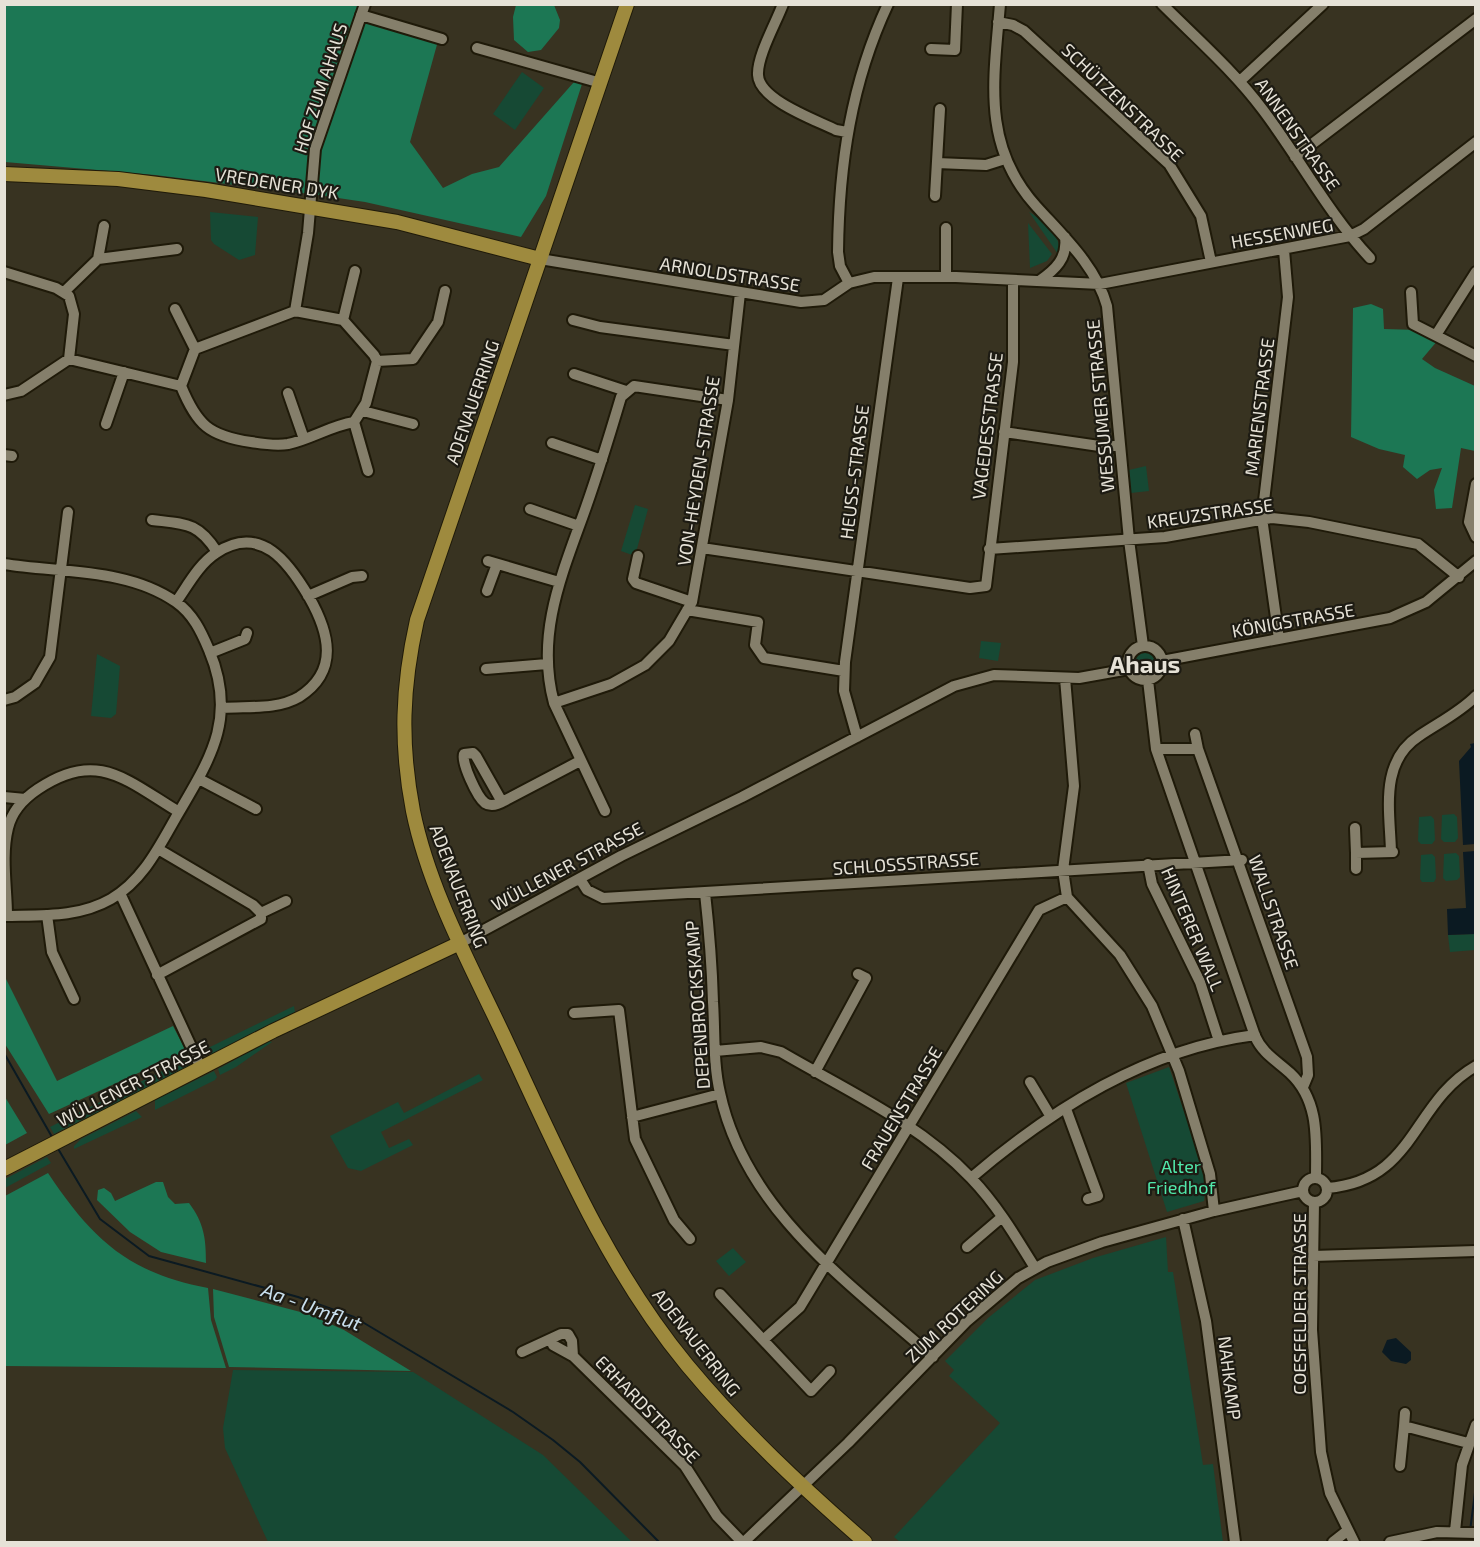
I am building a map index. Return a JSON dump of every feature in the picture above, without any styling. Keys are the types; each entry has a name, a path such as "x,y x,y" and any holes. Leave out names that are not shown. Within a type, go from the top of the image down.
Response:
{"main road":[{"name":"ADENAUERRING","path":"627,4 428,585 412,643 404,696 404,756 416,821 434,880 460,943 584,1202 635,1291 686,1364 723,1406 802,1487 865,1542"},
{"name":"VREDENER DYK","path":"4,174 118,179 310,207 397,222 540,259"},
{"name":"WÜLLENER STRASSE","path":"4,1169 273,1031 460,943"}],"street":[{"path":"783,4 761,61 758,75 760,84 774,99 836,130 847,132"},
{"path":"849,283 840,266 838,252 841,171 847,132 862,68 888,4"},
{"path":"931,49 955,51 957,4"},
{"name":"WESSUMER STRASSE","path":"1000,4 994,117 1005,159 1022,189 1065,237 1100,284 1111,330 1129,540 1143,646"},
{"name":"ANNENSTRASSE","path":"1162,4 1240,81 1350,236 1370,258"},
{"path":"1240,81 1323,4"},
{"name":"HOF ZUM AHAUS","path":"295,311 310,207 312,162 363,10 442,39"},
{"path":"1295,157 1476,19"},
{"name":"SCHÜTZENSTRASSE","path":"998,22 1013,25 1024,31 1168,164 1201,216 1211,262"},
{"path":"477,48 601,83"},
{"path":"935,196 940,109"},
{"name":"HESSENWEG","path":"1100,284 1350,236 1364,229 1476,142"},
{"path":"937,163 986,165 1005,159"},
{"path":"64,292 98,259 104,226"},
{"path":"946,228 946,277"},
{"path":"1039,281 1062,260 1066,245 1065,237"},
{"path":"98,259 177,249"},
{"name":"MARIENSTRASSE","path":"1279,639 1262,518 1288,297 1284,250"},
{"name":"ARNOLDSTRASSE","path":"540,259 740,293 815,302 833,296 849,283 860,278 946,277 1100,284"},
{"path":"343,320 355,271"},
{"path":"1436,335 1476,272"},
{"path":"4,273 64,292 69,296 74,314 73,360"},
{"name":"HEUSS-STRASSE","path":"857,737 844,691 844,671 898,278"},
{"name":"VAGEDESSTRASSE","path":"858,572 978,588 986,586 989,577 988,549 1013,362 1013,280"},
{"path":"377,361 413,359 438,322 445,291"},
{"path":"1411,292 1413,324 1476,356"},
{"name":"VON-HEYDEN-STRASSE","path":"554,703 611,684 645,664 669,640 689,606 702,548 728,400 740,293"},
{"path":"175,309 195,349 182,386 198,420 207,429 219,435 278,445 354,422 363,411 377,361"},
{"path":"195,349 295,311 343,320 377,361"},
{"path":"573,320 600,327 735,345"},
{"path":"4,395 21,391 73,360 182,386"},
{"path":"106,424 124,372"},
{"path":"574,374 626,391"},
{"path":"605,811 554,703 547,664 546,634 559,582 621,397 626,391 634,386 728,400"},
{"path":"288,393 304,439"},
{"path":"363,411 413,424"},
{"path":"354,422 368,471"},
{"path":"1004,432 1106,447 1120,446"},
{"path":"552,443 602,459"},
{"path":"1476,484 1469,522 1476,537"},
{"path":"530,509 579,526"},
{"path":"4,700 25,692 43,672 53,645 68,512"},
{"name":"KREUZSTRASSE","path":"988,549 1165,537 1262,518 1309,522 1418,544 1459,577"},
{"path":"152,520 197,528 204,533 217,552"},
{"path":"176,602 202,566 217,552 245,543 270,549 283,558 292,568 322,622 328,642 326,660 312,685 298,697 281,704 223,708"},
{"path":"702,548 858,572"},
{"path":"638,556 633,579 636,583 689,606 758,622 755,645 764,658 844,671"},
{"name":"KÖNIGSTRASSE","path":"1162,661 1380,621 1426,602 1476,561"},
{"path":"487,591 492,563 559,582"},
{"path":"4,564 109,577 141,585 176,602 197,623 219,678 223,708 217,740 199,779 158,849 138,877 120,893 74,913 6,916 6,837 13,813 25,799 68,772 98,769 121,778 179,812"},
{"path":"308,596 352,577 362,576"},
{"path":"210,653 245,639 247,633"},
{"path":"1143,646 1156,650 1162,661 1158,675 1148,680 1137,678 1129,669 1130,654 1143,646"},
{"path":"486,669 547,664"},
{"name":"WÜLLENER STRASSE","path":"460,943 942,693 976,679 1012,674 1065,678 1129,669"},
{"path":"1065,678 1074,786 1063,870 1067,897 1120,955 1137,980 1173,1054 1210,1174 1215,1211"},
{"path":"1148,680 1156,748 1254,1032 1262,1048 1304,1088 1309,1097 1314,1117 1316,1178"},
{"path":"1356,853 1392,850 1389,779 1396,762 1416,738 1460,710 1476,696"},
{"name":"WALLSTRASSE","path":"1195,734 1198,749 1240,860 1307,1058 1308,1075 1304,1088"},
{"path":"1156,748 1198,749"},
{"path":"502,802 477,756 473,753 464,754 462,763 481,798 491,805 502,802 580,761"},
{"path":"199,779 256,809"},
{"path":"4,797 25,799"},
{"path":"1355,828 1356,869"},
{"path":"157,975 261,920 261,914 253,905 158,849"},
{"name":"SCHLOSSSTRASSE","path":"580,879 587,890 603,898 1240,860"},
{"name":"HINTERER WALL","path":"1148,864 1152,884 1200,982 1219,1041"},
{"path":"120,893 201,1068"},
{"name":"DEPENBROCKSKAMP","path":"705,893 720,1094 739,1145 772,1205 799,1238 933,1357"},
{"name":"FRAUENSTRASSE","path":"763,1340 800,1306 1039,910 1067,897"},
{"path":"261,914 286,901"},
{"path":"47,915 52,952 74,999"},
{"path":"815,1072 866,978 858,974"},
{"path":"574,1012 619,1010 635,1139 653,1181 674,1220 690,1239"},
{"path":"971,1178 1013,1142 1120,1076 1173,1054 1254,1032"},
{"path":"716,1051 771,1048 909,1126 971,1178 1002,1216 1035,1268"},
{"path":"1327,1188 1361,1181 1386,1168 1406,1147 1443,1091 1473,1072"},
{"path":"1030,1082 1051,1117"},
{"path":"632,1117 720,1094"},
{"path":"1066,1108 1098,1196 1088,1199"},
{"path":"1316,1178 1324,1182 1327,1188 1324,1198 1314,1202 1308,1199 1303,1191 1308,1180 1316,1178"},
{"name":"ZUM ROTERING","path":"743,1542 802,1487 998,1293 1035,1268 1102,1242 1183,1219 1303,1191"},
{"name":"COESFELDER STRASSE","path":"1314,1202 1312,1330 1321,1452 1330,1493 1354,1542"},
{"path":"968,1247 1002,1216"},
{"name":"NAHKAMP","path":"1183,1219 1206,1322 1235,1542"},
{"path":"1313,1256 1476,1251"},
{"path":"720,1294 811,1391 830,1371"},
{"name":"ERHARDSTRASSE","path":"573,1356 572,1341 568,1334 551,1339 553,1346 573,1356 686,1466 717,1516 743,1542"},
{"path":"522,1352 551,1339"},
{"path":"1400,1466 1405,1413"},
{"path":"1459,1531 1462,1465 1476,1425"},
{"path":"1404,1426 1468,1443"},
{"path":"1333,1542 1347,1531"},
{"path":"1390,1542 1459,1531 1476,1533"}],"green space":[{"path":"4,5 362,5 369,15 438,41 410,142 443,188 472,174 499,167 574,82 582,84 546,196 521,237 365,202 318,195 155,175 5,162"},
{"path":"516,5 554,5 560,20 559,28 541,50 528,52 514,40 513,17"},
{"path":"522,72 544,88 515,130 493,114"},
{"path":"210,212 258,217 255,255 239,260 214,244 211,240"},
{"path":"1029,212 1052,230 1060,249 1060,257"},
{"path":"1028,223 1052,254 1047,261 1030,268"},
{"path":"1371,304 1383,309 1384,329 1417,330 1438,340 1422,359 1435,368 1475,386 1475,451 1461,448 1452,508 1436,509 1434,490 1442,468 1430,470 1417,479 1403,467 1405,455 1379,449 1351,437 1353,308"},
{"path":"1146,466 1149,491 1131,493 1129,470"},
{"path":"635,505 648,509 635,556 621,551"},
{"path":"981,641 1001,643 998,661 979,658"},
{"path":"1141,652 1149,652 1156,659 1156,667 1149,674 1141,674 1134,667 1134,659"},
{"path":"97,654 120,666 116,714 111,718 91,716"},
{"path":"1454,814 1457,817 1458,838 1455,842 1444,842 1441,839 1442,815"},
{"path":"1431,816 1434,819 1435,840 1432,844 1421,844 1418,841 1419,817"},
{"path":"1456,853 1459,856 1460,877 1457,880 1446,881 1443,878 1444,854"},
{"path":"1432,854 1435,857 1436,878 1434,882 1422,882 1420,879 1421,855"},
{"path":"1475,934 1475,950 1450,952 1448,935"},
{"path":"5,977 57,1081 173,1026 186,1051 49,1114 5,1044"},
{"path":"294,1006 295,1012 212,1056 208,1048"},
{"path":"269,1041 272,1042 236,1067 220,1075 218,1069"},
{"path":"190,1057 189,1067 54,1134 50,1127"},
{"name":"Alter Friedhof","path":"1169,1067 1206,1177 1204,1201 1167,1212 1126,1083"},
{"path":"214,1071 217,1077 215,1080 155,1110 155,1100"},
{"path":"479,1074 483,1080 381,1132 389,1148 409,1139 413,1145 361,1171 348,1168 330,1136 398,1102 404,1113"},
{"path":"5,1097 27,1133 4,1145"},
{"path":"136,1111 142,1117 74,1149 81,1139"},
{"path":"47,1157 51,1163 5,1188 5,1179"},
{"path":"48,1173 80,1217 114,1250 155,1273 208,1288 211,1320 226,1368 5,1366 5,1196"},
{"path":"156,1182 163,1182 168,1197 175,1204 189,1203 194,1210 203,1231 206,1263 161,1252 130,1232 97,1200 98,1190 104,1188 111,1193 115,1201"},
{"path":"1166,1237 1168,1272 1173,1272 1203,1465 1213,1464 1223,1542 900,1542 894,1537 1000,1423 949,1376 954,1370 945,1361 988,1318 1035,1280 1093,1258"},
{"path":"733,1248 746,1262 729,1276 716,1261"},
{"path":"213,1289 308,1314 344,1330 411,1371 229,1367 214,1317"},
{"path":"233,1370 413,1372 543,1455 632,1542 268,1542 225,1448 223,1428"}],"water":[{"path":"1475,743 1475,844 1463,845 1459,761 1471,747 1470,744"},
{"path":"1475,851 1475,934 1448,935 1447,909 1466,908 1463,852"},
{"path":"1396,1338 1411,1352 1411,1360 1406,1364 1391,1361 1382,1352 1387,1340"}],"waterway":[{"name":"Aa - Umflut","path":"4,1053 52,1137"},
{"name":"Aa - Umflut","path":"57,1147 100,1219 149,1256 298,1297 354,1317 513,1412 553,1440 580,1462 659,1542"},
{"path":"1470,1531 1476,1485"}],"district":[{"name":"Ahaus","path":"1145,663"}]}
